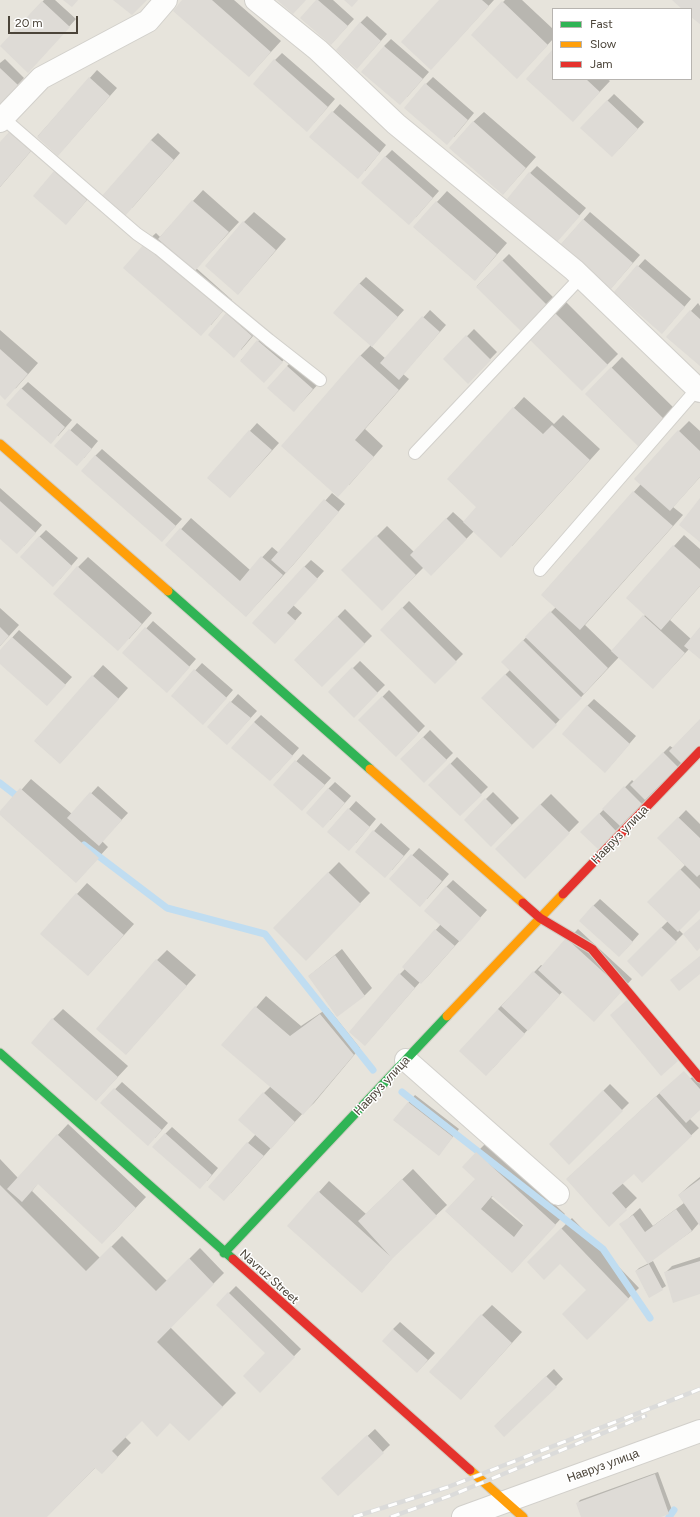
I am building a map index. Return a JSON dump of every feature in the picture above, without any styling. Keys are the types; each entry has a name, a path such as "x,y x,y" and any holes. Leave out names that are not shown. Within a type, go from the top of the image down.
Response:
{"street":[{"path":"2,119 41,78 148,21 166,0"},
{"path":"256,0 318,50 396,124 581,277 699,390"},
{"path":"1,446 540,918 592,949 700,1078"},
{"name":"Навруз улица","path":"224,1253 700,751"},
{"name":"Navruz Street","path":"0,1053 523,1517"},
{"path":"406,1060 558,1194"},
{"name":"Навруз улица","path":"463,1517 700,1431"}],"lane":[{"path":"2,119 137,234 159,249 320,380"},
{"path":"415,453 581,277"},
{"path":"540,570 699,390"}],"shaded area":[{"path":"0,0 700,0 700,1517 0,1517"}],"building":[{"path":"63,0 78,0 72,7"},
{"path":"113,0 147,0 132,15"},
{"path":"182,0 212,0 271,52 249,77 173,11"},
{"path":"277,0 306,0 293,14"},
{"path":"316,0 318,0 348,26 331,45 300,18"},
{"path":"344,0 358,0 352,7"},
{"path":"439,0 482,0 489,6 431,70 401,42"},
{"path":"672,0 700,0 700,24 692,18 692,8 681,8"},
{"path":"42,1 70,27 28,73 0,46"},
{"path":"502,1 548,45 517,79 471,35"},
{"path":"360,22 381,41 357,69 336,50"},
{"path":"384,46 423,79 400,105 361,72"},
{"path":"552,50 552,80 587,80 600,92 573,122 526,79"},
{"path":"274,59 328,107 307,132 253,84"},
{"path":"0,68 18,85 0,104"},
{"path":"89,77 110,96 58,156 37,137"},
{"path":"425,83 468,120 447,145 404,108"},
{"path":"607,100 638,129 612,157 580,128"},
{"path":"332,111 380,153 358,179 309,137"},
{"path":"473,121 526,168 503,195 449,148"},
{"path":"9,132 31,151 0,187 0,142"},
{"path":"151,140 174,160 125,216 102,196"},
{"path":"385,156 433,198 409,225 361,183"},
{"path":"54,171 87,200 66,225 33,196"},
{"path":"529,172 580,216 557,242 507,199"},
{"path":"192,200 229,232 195,271 158,239"},
{"path":"436,201 497,254 475,281 413,227"},
{"path":"583,219 633,263 611,289 560,245"},
{"path":"243,221 276,250 238,295 205,266"},
{"path":"145,243 223,311 201,336 123,268"},
{"path":"502,260 549,307 523,333 476,287"},
{"path":"637,265 685,307 662,334 614,292"},
{"path":"359,283 398,317 372,347 333,313"},
{"path":"690,310 700,319 700,366 666,337"},
{"path":"554,312 608,365 582,391 528,338"},
{"path":"226,313 252,336 234,358 208,335"},
{"path":"422,316 440,332 399,380 380,363"},
{"path":"466,335 491,360 468,384 443,359"},
{"path":"257,340 283,362 264,383 240,361"},
{"path":"0,349 28,374 5,400 0,395"},
{"path":"360,355 399,390 355,440 374,457 338,497 281,446"},
{"path":"287,366 313,389 294,412 267,388"},
{"path":"611,367 666,421 640,448 585,394"},
{"path":"21,388 65,427 51,444 6,405"},
{"path":"513,407 543,434 552,425 590,460 501,558 463,522 476,507 447,479"},
{"path":"69,429 92,449 77,466 54,446"},
{"path":"249,430 272,450 230,498 207,478"},
{"path":"678,430 700,451 700,477 670,511 634,479"},
{"path":"95,455 176,526 162,542 81,471"},
{"path":"633,491 673,526 580,630 541,595"},
{"path":"700,498 700,542 679,525"},
{"path":"324,499 339,512 286,573 271,560"},
{"path":"0,501 36,533 17,554 0,539"},
{"path":"446,518 467,539 431,576 410,555"},
{"path":"180,528 240,581 261,556 283,575 246,617 165,545"},
{"path":"376,535 416,575 382,611 341,570"},
{"path":"39,536 72,566 53,587 20,557"},
{"path":"673,545 700,569 700,586 661,630 626,598"},
{"path":"77,566 142,624 118,651 53,594"},
{"path":"304,566 318,579 287,613 296,621 275,644 252,623"},
{"path":"402,607 457,662 435,684 380,630"},
{"path":"550,611 608,668 584,694 525,637"},
{"path":"643,615 685,653 653,689 611,651"},
{"path":"337,616 365,644 322,687 294,660"},
{"path":"0,627 9,636 0,646"},
{"path":"145,627 190,667 167,693 122,653"},
{"path":"700,627 700,659 684,646"},
{"path":"12,637 66,685 47,706 0,664 0,650"},
{"path":"523,640 582,698 560,720 501,662"},
{"path":"352,667 378,693 354,718 328,692"},
{"path":"194,669 227,698 203,725 171,696"},
{"path":"505,674 557,725 533,749 481,698"},
{"path":"92,675 119,699 60,764 34,741"},
{"path":"382,696 419,733 396,757 358,720"},
{"path":"230,701 251,718 227,745 207,727"},
{"path":"587,705 630,744 605,773 562,734"},
{"path":"700,719 700,748 683,765 669,751"},
{"path":"254,722 293,756 270,781 231,748"},
{"path":"423,737 447,760 424,783 400,759"},
{"path":"663,752 678,767 645,800 630,785"},
{"path":"295,760 325,785 302,811 273,785"},
{"path":"450,763 482,795 460,816 428,785"},
{"path":"624,786 642,804 620,826 602,809"},
{"path":"20,788 99,858 76,883 0,815 0,811"},
{"path":"328,788 345,803 323,828 306,813"},
{"path":"90,792 122,820 99,846 67,818"},
{"path":"485,798 512,825 491,847 464,820"},
{"path":"540,804 570,833 525,879 495,849"},
{"path":"348,808 370,827 349,851 327,832"},
{"path":"599,813 616,831 598,849 580,832"},
{"path":"678,817 700,838 700,874 697,877 657,838"},
{"path":"373,830 404,856 385,878 355,852"},
{"path":"411,854 442,881 420,907 389,879"},
{"path":"680,869 700,889 700,910 678,932 647,902"},
{"path":"328,872 361,904 306,961 273,928"},
{"path":"446,886 481,918 460,942 424,911"},
{"path":"76,893 124,935 88,976 40,934"},
{"path":"593,905 633,942 619,957 579,921"},
{"path":"700,919 700,948 697,951 683,934"},
{"path":"661,927 677,942 642,977 627,961"},
{"path":"435,929 455,946 421,984 402,967"},
{"path":"566,938 623,990 594,1022 538,970"},
{"path":"335,955 365,996 337,1017 308,976"},
{"path":"700,956 700,974 679,991 670,980"},
{"path":"156,959 187,986 126,1055 96,1029"},
{"path":"533,971 560,995 528,1031 501,1006"},
{"path":"399,973 415,988 365,1046 349,1032"},
{"path":"627,1000 678,1061 661,1076 610,1015"},
{"path":"255,1006 290,1036 320,1014 354,1055 303,1115 221,1045"},
{"path":"498,1009 525,1034 486,1076 459,1051"},
{"path":"52,1018 118,1077 96,1101 31,1043"},
{"path":"684,1071 700,1089 700,1110 686,1123 659,1093"},
{"path":"114,1088 162,1130 148,1146 100,1103"},
{"path":"603,1090 623,1111 569,1165 549,1144"},
{"path":"263,1092 295,1122 271,1149 238,1120"},
{"path":"656,1096 692,1136 642,1183 634,1174 612,1193 627,1210 609,1227 566,1179"},
{"path":"408,1102 453,1137 439,1156 393,1120"},
{"path":"165,1133 212,1175 200,1189 152,1147"},
{"path":"57,1134 136,1208 102,1244 38,1184 22,1202 7,1189"},
{"path":"247,1142 264,1156 224,1201 208,1187"},
{"path":"476,1152 556,1225 512,1273 445,1211 475,1179 462,1167","holes":["492,1196 524,1224 514,1237 481,1209"]},
{"path":"402,1179 437,1216 393,1258 362,1293 287,1226 318,1191 390,1256 358,1221"},
{"path":"700,1179 700,1226 678,1195"},
{"path":"0,1185 86,1271 111,1246 156,1291 189,1258 214,1284 157,1342 223,1407 189,1441 170,1423 157,1437 142,1421 112,1451 118,1457 102,1474 95,1468 47,1517 0,1517"},
{"path":"676,1209 692,1231 648,1264 619,1224 633,1215 645,1232"},
{"path":"561,1228 629,1299 587,1340 562,1314 586,1290 560,1264 544,1280 527,1262"},
{"path":"700,1261 700,1294 673,1303 664,1272"},
{"path":"649,1264 663,1290 649,1298 635,1271"},
{"path":"228,1292 295,1357 260,1393 243,1376 265,1353 216,1305"},
{"path":"481,1314 512,1343 461,1400 429,1372"},
{"path":"393,1329 428,1360 417,1373 382,1341"},
{"path":"546,1376 557,1387 504,1437 494,1426"},
{"path":"367,1435 384,1453 338,1496 321,1478"},
{"path":"655,1474 669,1514 661,1517 581,1517 576,1503"}],"waterway":[{"path":"0,783 22,800"},
{"path":"84,845 167,908 265,934 373,1070"},
{"path":"402,1092 603,1249 650,1318"},
{"path":"669,1517 674,1510"}],"railway":[{"path":"354,1517 448,1487 700,1389"},
{"path":"391,1517 452,1495 645,1416"}],"traffic: fast":[{"path":"168,591 370,769"},
{"path":"224,1253 447,1016"},
{"path":"0,1053 233,1259"}],"traffic: slow":[{"path":"0,444 168,591"},
{"path":"370,769 523,903"},
{"path":"447,1016 563,894"},
{"path":"470,1470 523,1517"}],"traffic: jam":[{"path":"563,894 700,751"},
{"path":"523,903 540,918 592,949 700,1078"},
{"path":"233,1259 470,1470"}]}
